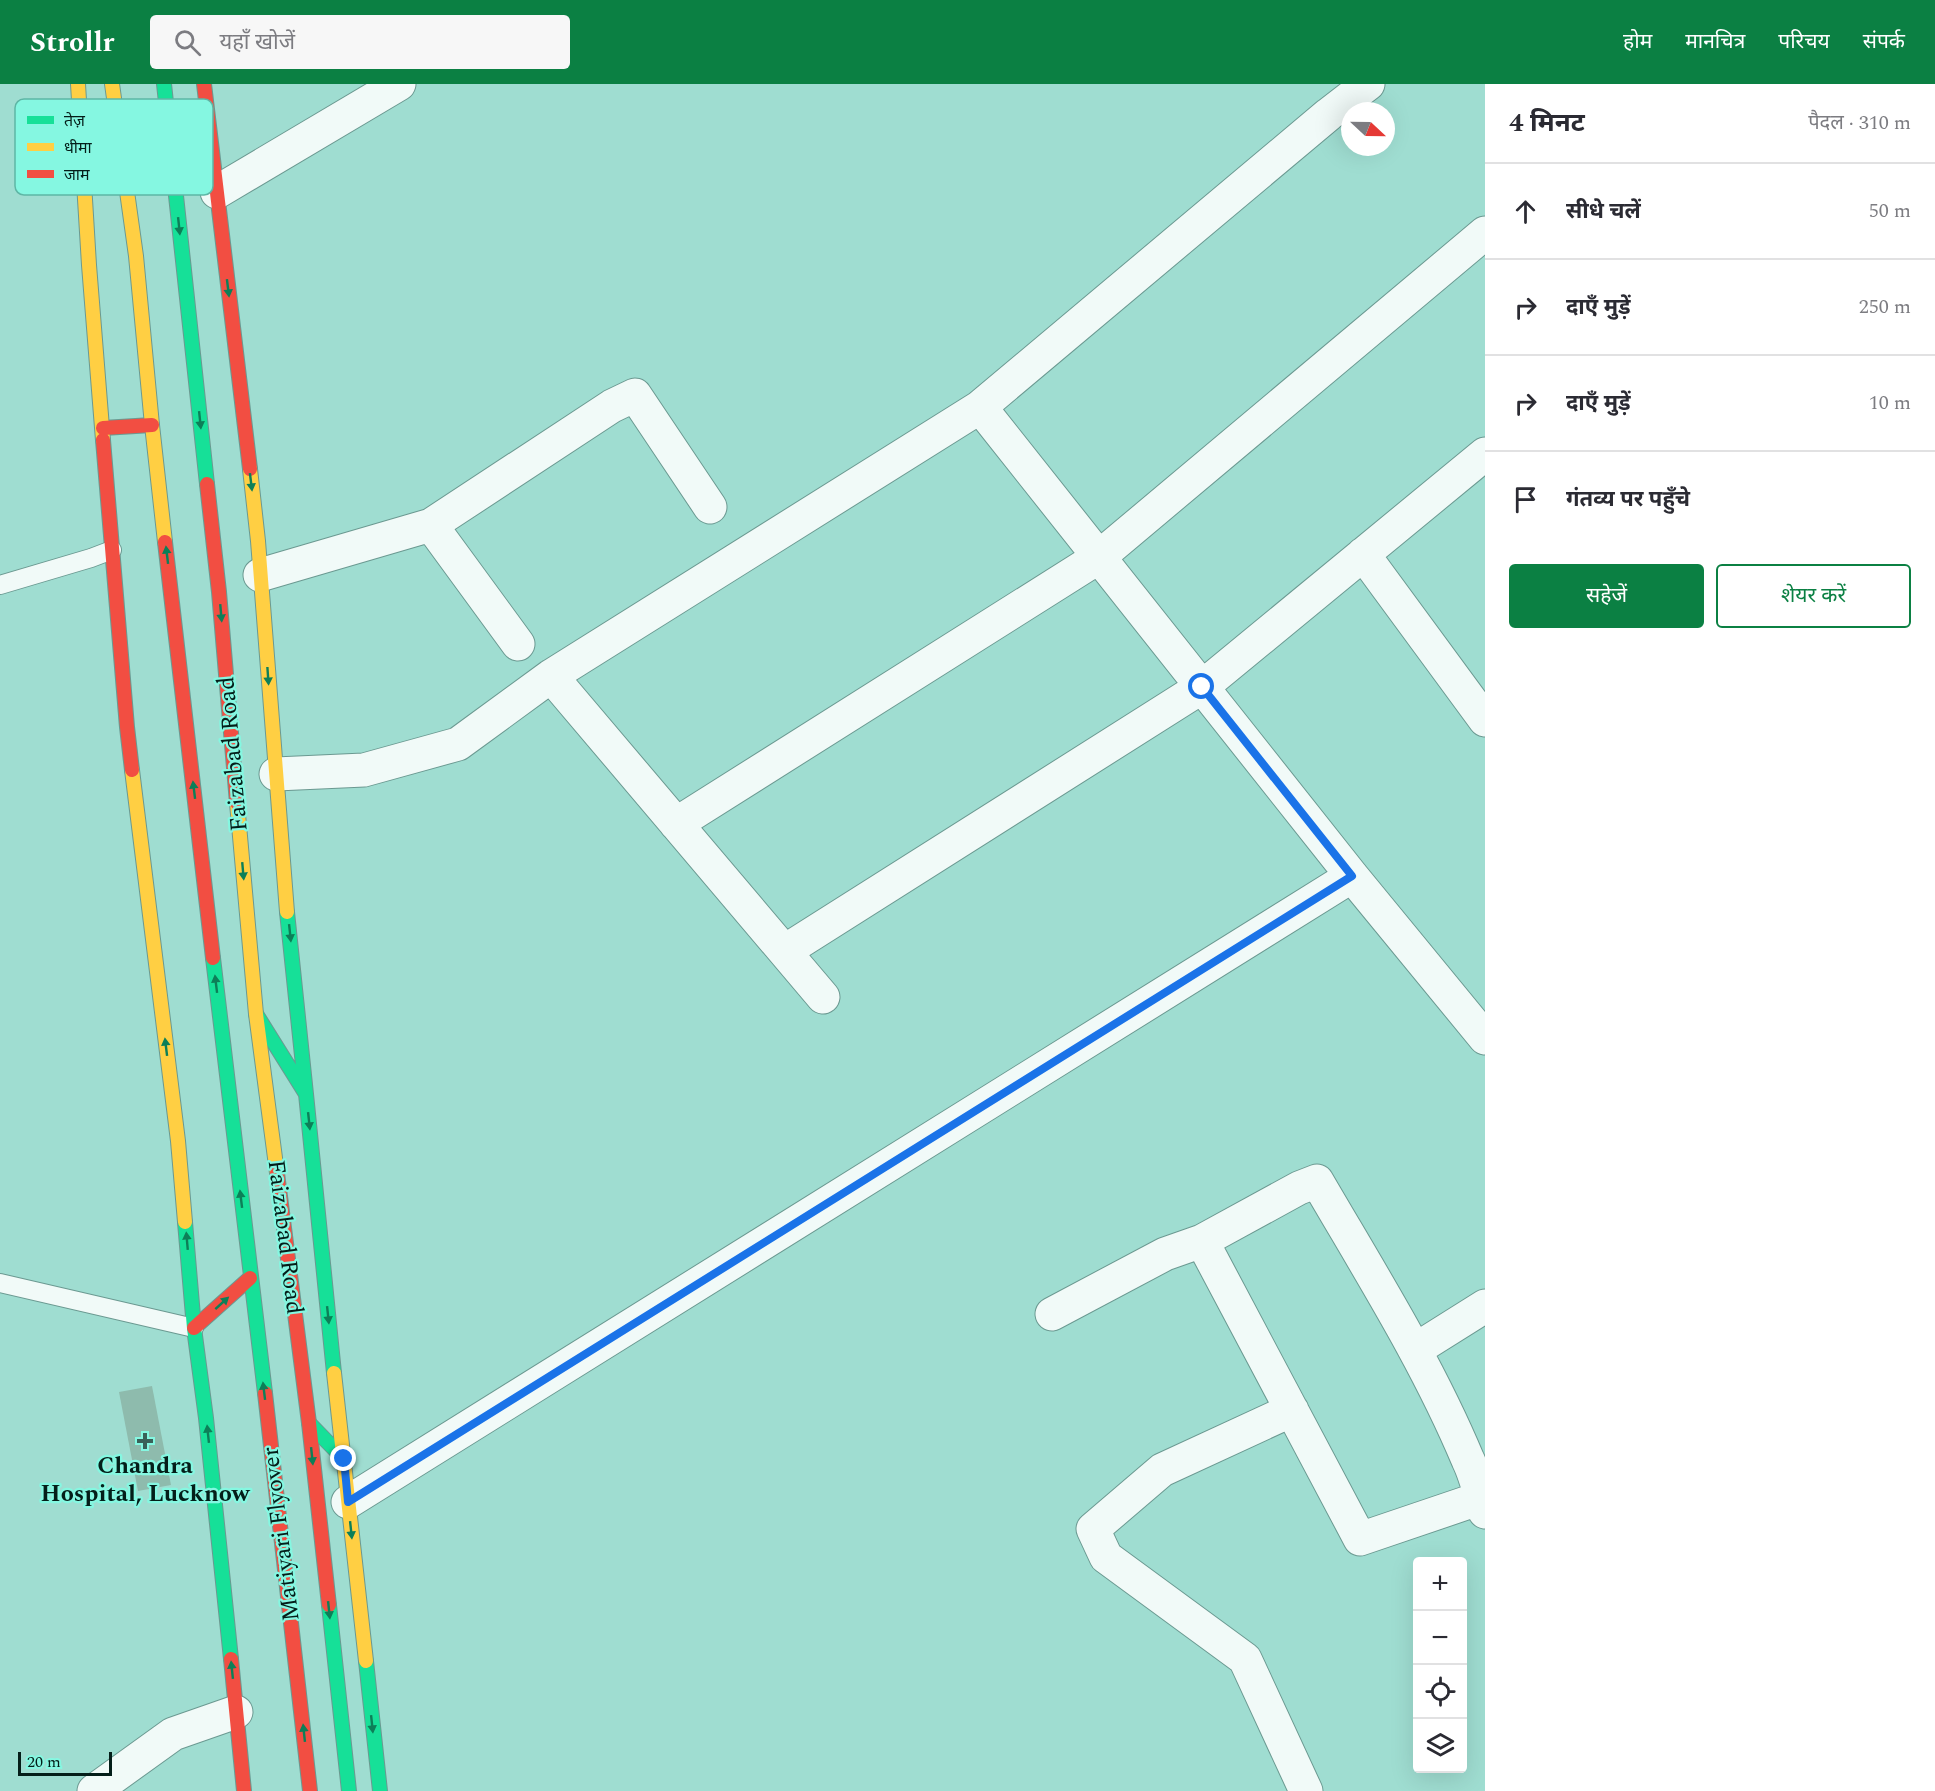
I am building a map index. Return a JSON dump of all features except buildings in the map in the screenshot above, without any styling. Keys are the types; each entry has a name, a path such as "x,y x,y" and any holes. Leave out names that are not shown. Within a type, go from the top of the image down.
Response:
{"main road":[{"path":"78,84 79,99"},
{"name":"Faizabad Road","path":"112,84 114,99"},
{"name":"Faizabad Road","path":"164,84 166,99"},
{"path":"204,84 206,99"},
{"path":"213,159 260,575 284,871 306,1094 380,1791"},
{"path":"85,195 126,727 178,1141 195,1328 244,1791"},
{"name":"Faizabad Road","path":"127,195 250,1278"},
{"name":"Faizabad Road","path":"176,195 219,592 256,1014 309,1423"},
{"path":"103,428 152,425"},
{"path":"256,1014 306,1094"},
{"path":"195,1328 250,1278"},
{"name":"Matiyari Flyover","path":"250,1278 277,1490 310,1791"},
{"path":"309,1423 344,1459"},
{"name":"Matiyari Flyover","path":"309,1423 349,1791"}],"street":[{"path":"217,192 399,84"},
{"path":"276,774 364,770 458,744 550,676 980,407 1329,114 1368,84"},
{"path":"676,824 1099,557 1485,233"},
{"path":"260,575 431,525 612,406 635,395 710,507"},
{"path":"980,407 1352,876 1485,1038"},
{"path":"785,951 1202,687 1485,454"},
{"path":"431,525 518,644"},
{"path":"1363,554 1485,720"},
{"path":"550,676 823,997"},
{"path":"348,1502 1352,876"},
{"path":"1052,1314 1165,1254 1202,1241 1299,1188 1317,1181 1415,1350 1469,1461 1483,1505 1360,1539 1202,1241"},
{"path":"1415,1350 1485,1306"},
{"path":"1292,1410 1162,1470 1093,1529 1106,1557 1245,1659 1306,1791"},
{"path":"94,1791 173,1734 236,1712"}],"lane":[{"path":"0,585 112,550"},
{"path":"0,1283 195,1328"}],"traffic: fast":[{"path":"164,84 166,99"},
{"path":"176,195 207,484"},
{"path":"287,912 306,1094"},
{"path":"213,958 265,1393"},
{"path":"256,1014 306,1094 334,1373"},
{"path":"185,1222 194,1328 206,1418 231,1659"},
{"path":"309,1423 344,1459"},
{"path":"329,1605 349,1791"},
{"path":"366,1661 380,1791"}],"traffic: slow":[{"path":"78,84 79,99"},
{"path":"112,84 114,99"},
{"path":"85,195 103,440"},
{"path":"127,195 136,256 165,542"},
{"path":"250,469 258,541 287,912"},
{"path":"132,770 178,1141 185,1222"},
{"path":"237,803 256,1014 277,1173"},
{"path":"334,1373 366,1661"}],"traffic: jam":[{"path":"204,84 206,99"},
{"path":"213,159 250,469"},
{"path":"103,428 152,425"},
{"path":"103,440 132,770"},
{"path":"207,484 219,592 237,803"},
{"path":"165,542 213,958"},
{"path":"277,1173 309,1423 329,1605"},
{"path":"194,1328 250,1278"},
{"path":"265,1393 310,1791"},
{"path":"231,1659 244,1791"}],"place":[{"name":"Chandra Hospital, Lucknow","path":"145,1441"}],"route":[{"path":"344,1459 348,1502 1352,876 1202,687"}]}
